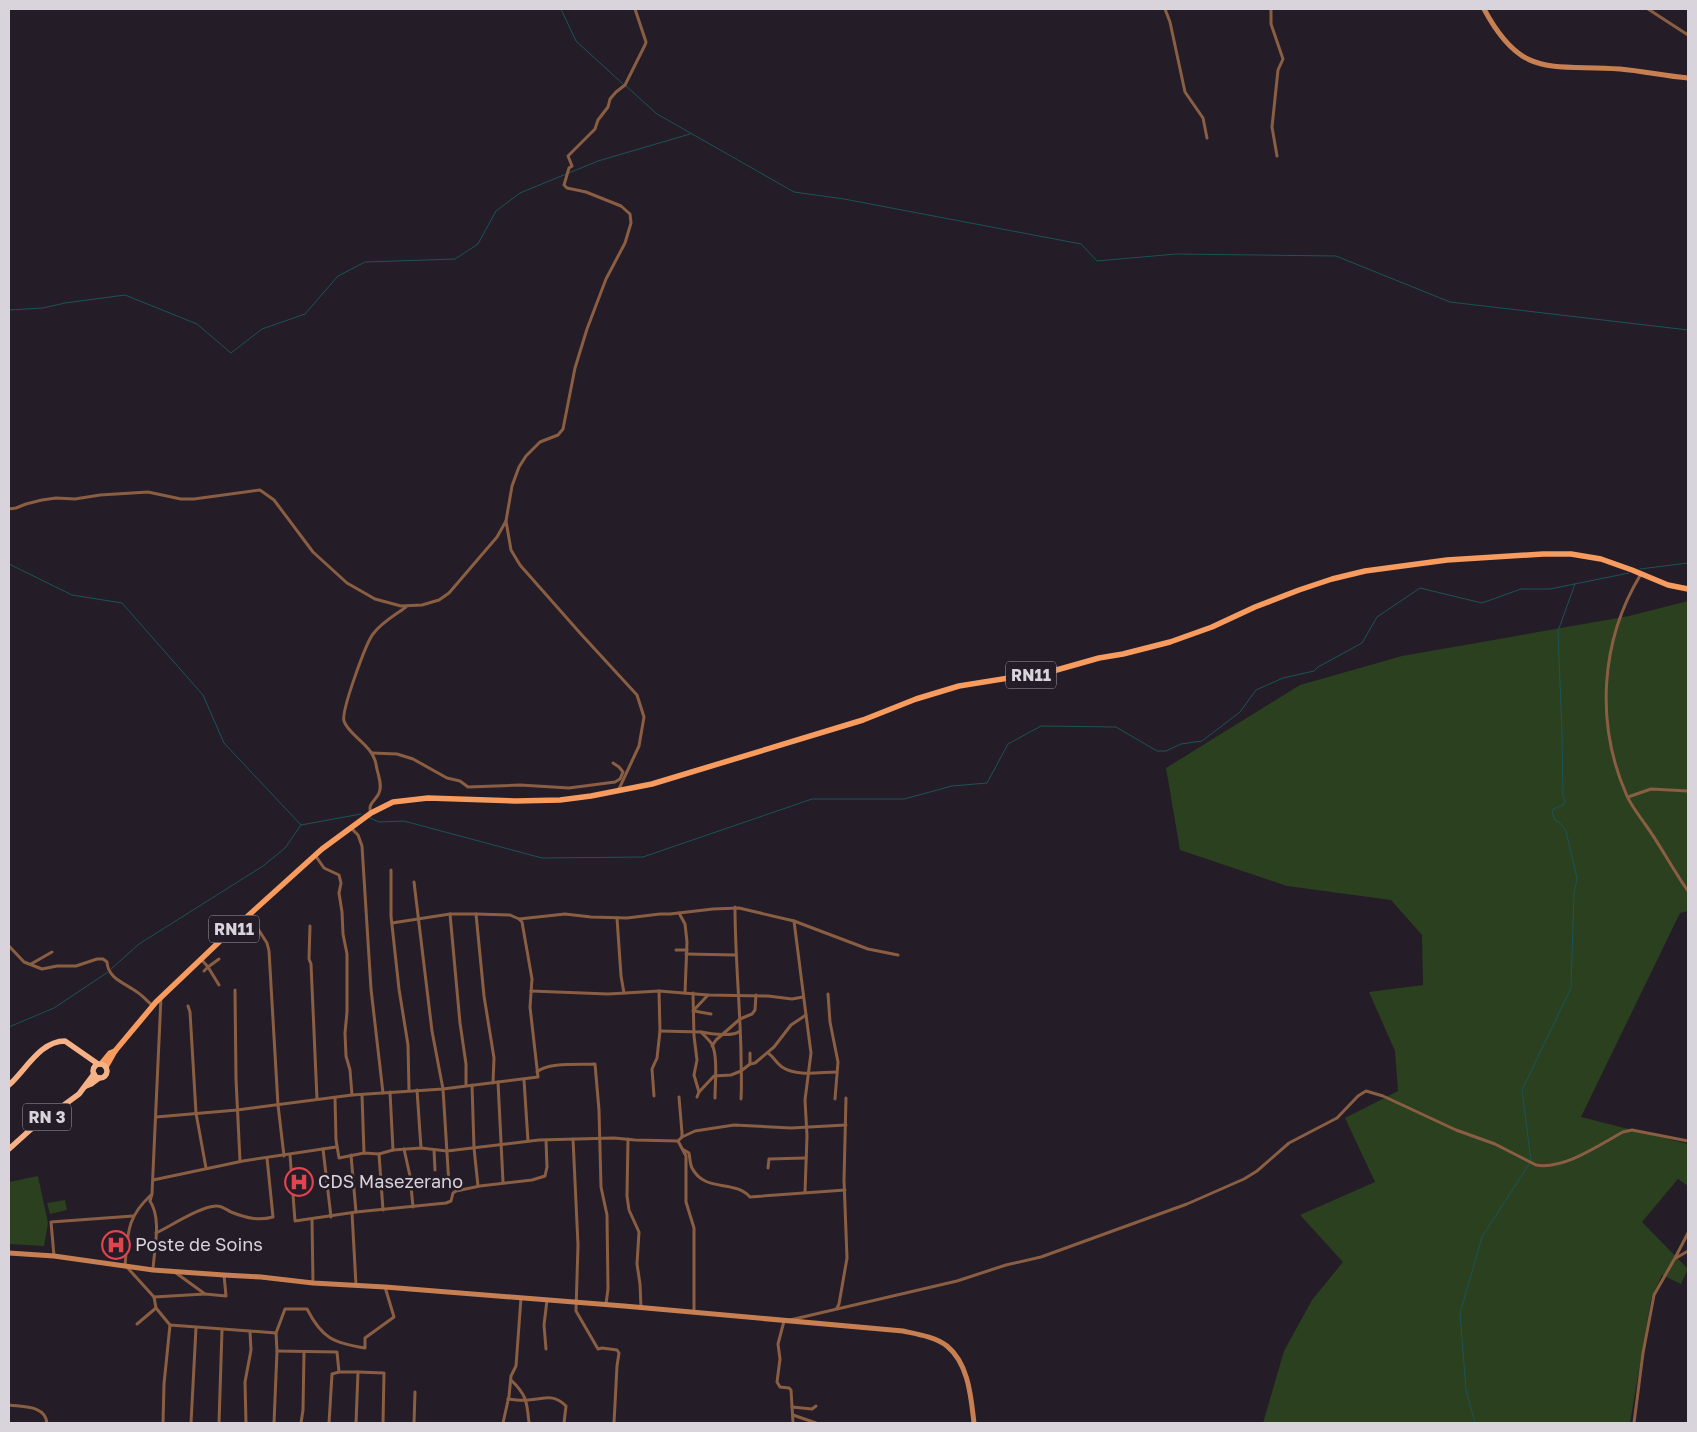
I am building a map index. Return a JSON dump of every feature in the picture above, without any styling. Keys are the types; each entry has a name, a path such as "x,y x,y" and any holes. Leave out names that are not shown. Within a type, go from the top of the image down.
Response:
{"highway":[{"name":"RN 3","path":"9,1085 50,1043 65,1041 83,1054 98,1069 91,1084 9,1148"}],"main road":[{"path":"1484,9 1493,25 1510,47 1527,59 1542,65 1621,69 1688,78"},
{"name":"RN11","path":"98,1069 162,996 315,855 371,813 394,802 416,798 541,801 591,796 652,784 844,724 863,720 916,698 959,686 1053,671 1099,658 1170,642 1212,627 1255,607 1299,590 1365,571 1447,560 1571,554 1601,559 1668,585 1688,589"},
{"path":"9,1253 54,1256 153,1270 576,1302 903,1331 946,1345 960,1361 968,1384 974,1423"}],"street":[{"path":"617,792 639,746 644,717 637,695 580,634 520,565 511,550 506,521 512,486 526,456 540,442 558,435 563,429 575,368 587,329 606,279 625,243 631,223 630,214 621,206 586,192 567,188 564,185 569,168 572,166 568,156 594,129 608,107 610,99 626,83 645,45 646,42 635,9"},
{"path":"1165,9 1170,22 1185,92 1203,118 1207,138"},
{"path":"1271,9 1271,24 1283,59 1278,70 1272,125 1277,156"},
{"path":"1648,9 1688,35"},
{"path":"9,509 56,498 148,492 181,499 194,499 260,490 274,500 313,552 336,574 374,599 406,607"},
{"path":"371,813 369,809 371,803 378,796 380,788 372,753 344,723 343,715 373,634 386,620 406,607 431,602 449,593 497,537 506,521"},
{"path":"1641,574 1629,594 1621,614 1609,655 1606,715 1608,734 1617,771 1628,797 1688,891"},
{"path":"372,753 397,754 412,759 447,778 460,781 468,787 520,785 570,788 615,782 620,779 623,772 613,763"},
{"path":"1628,797 1651,790 1688,791"},
{"path":"351,828 358,835 362,846 371,989 383,1093"},
{"path":"315,855 324,868 340,875 341,883 338,893 347,954 347,1012 344,1033 352,1095"},
{"path":"391,870 392,923 399,989 408,1045 409,1090"},
{"path":"414,882 432,1031 443,1089 449,1184"},
{"path":"392,923 450,914 510,915 519,919 565,914 618,918 735,907 746,908 794,921 868,949 898,955"},
{"path":"735,907 736,955 740,995 741,1099"},
{"path":"679,913 685,924 687,952 685,993"},
{"path":"450,914 460,1023 466,1064 466,1085"},
{"path":"476,914 484,996 494,1058 503,1182"},
{"path":"249,915 269,951 278,1105 284,1156"},
{"path":"618,918 621,976 624,993"},
{"path":"156,1117 237,1110 352,1095 443,1089 538,1077 530,1007 532,979 522,922 519,919"},
{"path":"794,921 811,1053 805,1100 805,1192"},
{"path":"310,926 309,959 311,964 317,1099"},
{"path":"9,946 24,962 42,969 57,966 76,966 94,959 103,959 107,962 108,970 118,981 137,991 153,1006"},
{"path":"676,950 736,955"},
{"path":"30,964 52,952"},
{"path":"201,959 218,985"},
{"path":"204,971 218,959"},
{"path":"235,990 237,1110 240,1161"},
{"path":"530,991 624,993 659,991 708,995 756,995 803,998"},
{"path":"654,1096 652,1069 657,1058 660,1031 659,991"},
{"path":"693,993 694,1036 697,1060 694,1075 699,1092"},
{"path":"828,994 830,1022 838,1062 835,1099"},
{"path":"693,1011 708,995"},
{"path":"712,1046 723,1034 755,1010 756,995"},
{"path":"153,1270 157,1221 154,1207 150,1201 153,1180 162,996"},
{"path":"188,1006 190,1012 196,1113 206,1168"},
{"path":"693,1011 711,1014"},
{"path":"696,1097 714,1076 731,1075 755,1063 774,1047 791,1025 806,1015"},
{"path":"660,1031 695,1031 710,1034 735,1034 740,1031"},
{"path":"701,1032 712,1046 716,1060 714,1076 715,1098"},
{"path":"750,1053 750,1064"},
{"path":"768,1053 782,1067 794,1072 837,1072"},
{"path":"537,1072 543,1067 595,1064 601,1188 607,1216 608,1289 606,1305"},
{"path":"524,1080 528,1141"},
{"path":"472,1085 474,1148 478,1186"},
{"path":"416,1090 421,1148"},
{"path":"793,1423 790,1390 782,1388 777,1384 780,1360 778,1344 782,1321 957,1281 1006,1265 1041,1257 1187,1204 1244,1180 1289,1143 1337,1118 1361,1093 1366,1091 1382,1096 1449,1127 1495,1144 1536,1165 1542,1166 1565,1162 1623,1132 1632,1130 1688,1140"},
{"path":"390,1092 393,1150"},
{"path":"362,1095 364,1153"},
{"path":"678,1097 682,1137"},
{"path":"335,1098 336,1147 339,1158 364,1153 379,1154 404,1149 421,1148 447,1151 546,1140 600,1138 678,1141 682,1137 696,1131 734,1125 791,1128 846,1125"},
{"path":"838,1308 847,1258 844,1190 846,1098"},
{"path":"573,1139 578,1245 576,1311 598,1349 617,1350 619,1353 616,1366 614,1423"},
{"path":"628,1139 627,1196 629,1210 639,1232 636,1264 640,1284 641,1308"},
{"path":"290,1155 295,1222 356,1212 449,1202 456,1191 503,1182 532,1180 545,1176 547,1167 546,1140"},
{"path":"678,1141 684,1150 687,1167 686,1202 694,1228 694,1313"},
{"path":"153,1180 240,1161 336,1147"},
{"path":"323,1149 331,1217"},
{"path":"404,1149 410,1176 413,1207"},
{"path":"434,1150 435,1170"},
{"path":"684,1150 689,1153 693,1170 705,1182 740,1189 750,1197 844,1190"},
{"path":"379,1154 382,1210"},
{"path":"351,1155 356,1212"},
{"path":"155,1234 196,1212 213,1206 222,1207 251,1219 261,1220 273,1217 267,1158"},
{"path":"768,1168 769,1158 806,1158"},
{"path":"152,1194 133,1216 128,1234 126,1265 154,1297 156,1308 170,1325 276,1333"},
{"path":"352,1213 356,1286"},
{"path":"54,1256 52,1222 133,1216"},
{"path":"312,1219 313,1283"},
{"path":"1634,1423 1643,1353 1654,1295 1688,1233"},
{"path":"1675,1258 1688,1251"},
{"path":"174,1271 205,1294"},
{"path":"154,1297 205,1294 226,1296 224,1275"},
{"path":"274,1423 276,1333 284,1309 307,1309 316,1325 332,1340 365,1348 365,1338 394,1317 385,1287"},
{"path":"504,1423 511,1379 516,1366 521,1298"},
{"path":"546,1349 544,1325 547,1300"},
{"path":"137,1324 156,1308"},
{"path":"163,1423 164,1384 170,1325"},
{"path":"190,1423 196,1328"},
{"path":"219,1423 222,1330"},
{"path":"246,1423 245,1382 251,1350 250,1332"},
{"path":"277,1351 337,1352 339,1372"},
{"path":"301,1423 304,1352"},
{"path":"329,1423 332,1374 339,1372 384,1373 384,1423"},
{"path":"356,1423 358,1372"},
{"path":"511,1379 527,1400 529,1423"},
{"path":"414,1423 415,1392"},
{"path":"508,1399 527,1400 551,1397 559,1399 566,1406 564,1423"},
{"path":"9,1405 40,1410 48,1423"},
{"path":"792,1408 812,1409 816,1406"},
{"path":"793,1415 816,1423"}],"green space":[{"path":"1688,601 1688,911 1680,913 1581,1117 1688,1144 1688,1186 1678,1179 1642,1222 1688,1269 1681,1284 1662,1275 1651,1299 1630,1423 1263,1423 1284,1351 1312,1300 1343,1262 1300,1215 1375,1182 1345,1118 1398,1091 1395,1051 1369,992 1423,985 1422,935 1391,900 1287,886 1180,850 1166,768 1300,685 1402,656 1629,616"},
{"path":"38,1176 48,1223 44,1246 9,1244 9,1182"},
{"path":"65,1200 67,1210 50,1214 47,1203"}],"waterway":[{"path":"561,9 576,41 623,84"},
{"path":"626,86 657,114 794,192 844,199 1081,244 1097,261 1176,254 1336,256 1450,302 1688,330"},
{"path":"9,310 43,308 125,295 197,324 231,353 262,329 305,314 338,276 365,262 455,259 478,244 496,211 520,193 598,161 690,134"},
{"path":"1640,569 1688,563"},
{"path":"9,564 72,595 122,603 203,695 224,743 301,825 361,814"},
{"path":"368,817 379,822 404,821 542,858 643,857 812,799 904,799 952,786 987,783 1008,744 1041,726 1116,727 1157,751 1166,751 1181,744 1202,741 1240,712 1256,690 1283,678 1314,671 1362,643 1377,617 1420,588 1482,603 1521,589 1550,589 1629,573"},
{"path":"1475,1423 1466,1390 1460,1313 1482,1237 1531,1161 1522,1090 1571,988 1574,894 1577,878 1566,831 1555,820 1552,812 1553,809 1563,805 1565,801 1563,797 1558,631 1575,584"},
{"path":"111,969 139,944 263,866 285,848 301,825"},
{"path":"9,1027 54,1008 108,972"}],"place":[{"name":"CDS Masezerano","path":"299,1182"},
{"name":"Poste de Soins","path":"116,1245"}]}
